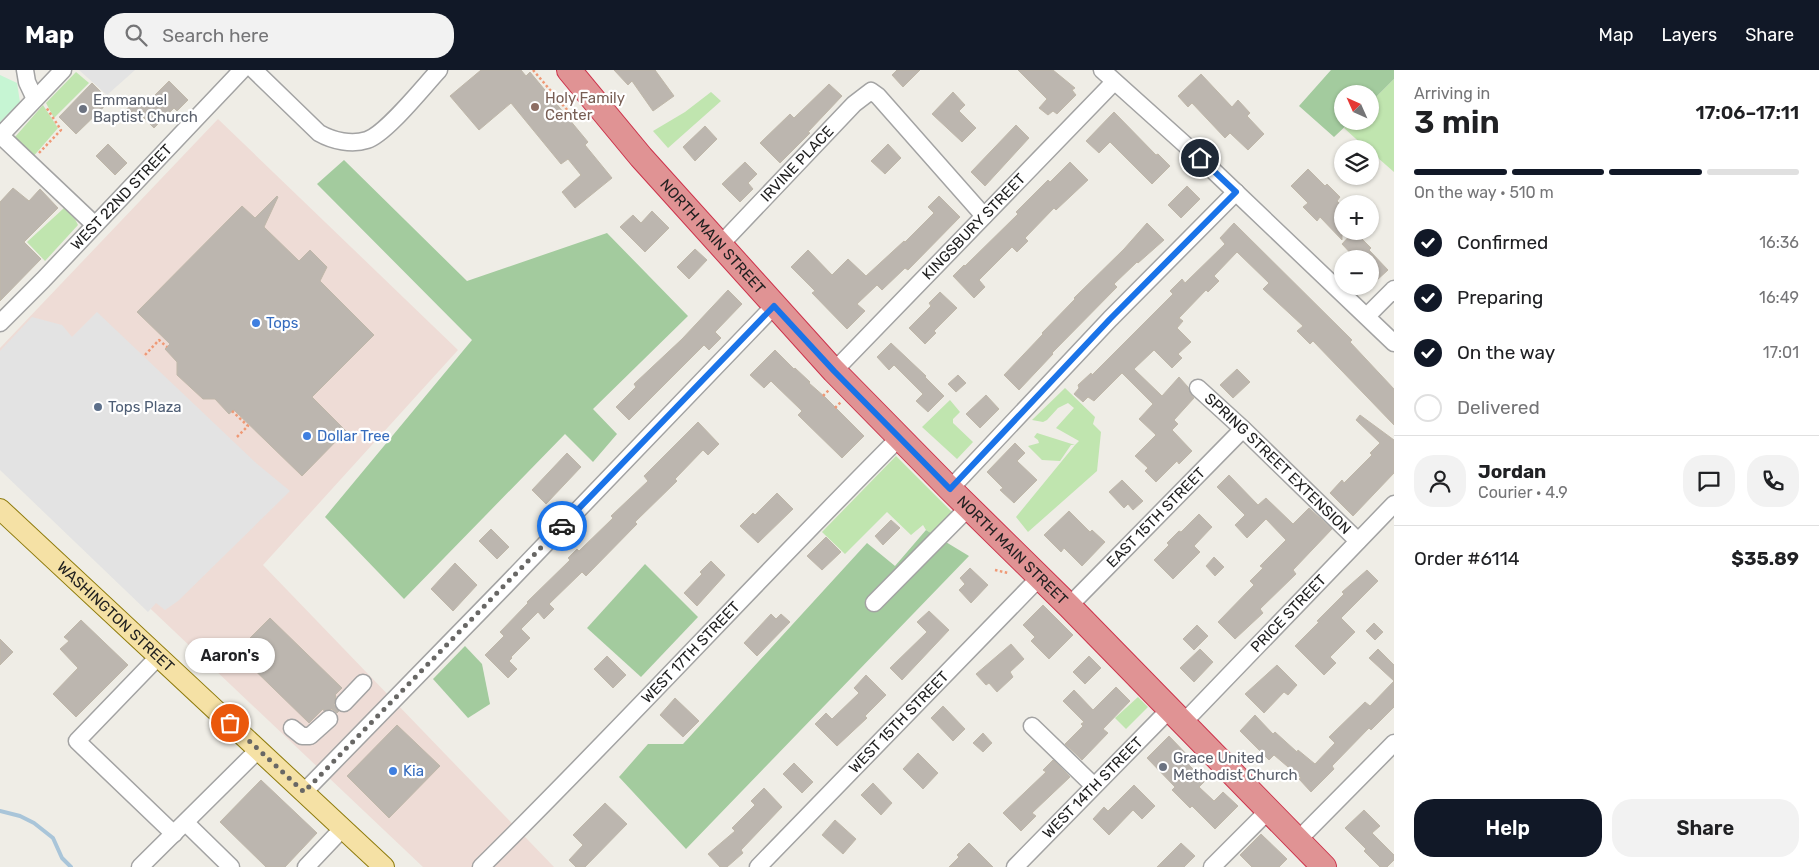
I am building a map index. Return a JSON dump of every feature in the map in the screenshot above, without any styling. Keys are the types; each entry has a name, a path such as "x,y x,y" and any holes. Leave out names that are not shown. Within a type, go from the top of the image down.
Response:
{"highway":[{"name":"NORTH MAIN STREET","path":"573,71 641,157 834,371 1069,606 1324,867"}],"main road":[{"name":"WASHINGTON STREET","path":"0,509 384,867"}],"street":[{"path":"25,70 27,82 39,101"},
{"path":"63,70 39,101 0,136 95,225"},
{"name":"WEST 22ND STREET","path":"0,323 242,70"},
{"path":"254,70 319,133 327,138 342,142 367,140 381,132 439,70"},
{"path":"1108,74 1368,316 1394,343"},
{"name":"KINGSBURY STREET","path":"834,371 984,216 1108,74"},
{"name":"IRVINE PLACE","path":"720,245 854,104 871,92 878,96 984,216"},
{"path":"950,489 1110,319 1236,192"},
{"path":"1368,316 1394,289"},
{"path":"304,792 774,306"},
{"name":"SPRING STREET EXTENSION","path":"1198,388 1358,541"},
{"name":"EAST 15TH STREET","path":"1069,606 1243,429"},
{"name":"WEST 17TH STREET","path":"481,867 637,710 812,526 899,438"},
{"name":"PRICE STREET","path":"1176,716 1394,504"},
{"path":"874,603 969,507"},
{"name":"WEST 15TH STREET","path":"758,867 1040,577"},
{"path":"158,656 77,741 180,828 231,867"},
{"path":"344,704 363,683"},
{"name":"WEST 14TH STREET","path":"1015,867 1094,786 1176,716"},
{"path":"292,728 302,736 310,736 329,719"},
{"path":"1032,726 1094,786"},
{"path":"1298,840 1394,743"},
{"path":"140,867 259,749"},
{"path":"1212,867 1269,810"},
{"path":"306,867 343,828"}],"path":[{"path":"533,70 568,111 586,119"},
{"path":"30,164 61,130 39,101"},
{"path":"145,355 160,340 167,347"},
{"path":"232,411 248,426 236,438"}],"shaded area":[{"path":"79,70 135,70 107,95"},
{"path":"218,119 458,350 263,565 554,867 423,867 0,466 0,348"},
{"name":"Tops Plaza","path":"97,312 256,463 290,491 178,601 165,610 156,603 148,612 0,470 0,351 32,317 62,325 72,337"}],"green space":[{"path":"1331,70 1394,70 1394,79 1379,94 1379,85 1334,85 1334,130 1341,130 1334,137 1299,106"},
{"path":"76,72 89,83 54,118 46,103"},
{"path":"0,75 17,83 20,102 0,122"},
{"path":"1394,79 1394,172 1379,159 1379,140 1357,140 1346,130 1379,130 1379,94"},
{"path":"711,92 721,101 668,148 653,131 685,112"},
{"path":"43,105 58,128 32,158 18,144 15,137"},
{"path":"344,160 467,281 607,233 688,316 593,409 617,434 593,462 565,434 404,599 325,517 472,340 317,184"},
{"path":"64,208 78,225 45,261 27,242"},
{"path":"1065,388 1095,417 1093,424 1101,432 1097,471 1028,532 1016,517 1079,441 1056,428 1074,408 1068,403 1058,408 1043,422 1032,420"},
{"path":"950,400 960,412 953,419 953,423 973,442 957,459 922,427"},
{"path":"1037,433 1075,445 1071,445 1060,461 1042,460 1028,446 1039,443 1034,437"},
{"path":"896,456 954,514 936,536 926,530 923,525 911,535 887,512 845,554 822,532"},
{"path":"926,530 969,556 686,849 619,777 648,744 683,744 867,543 895,566"},
{"path":"645,564 698,617 641,677 587,628"},
{"path":"465,646 482,664 490,704 468,718 433,679"},
{"path":"1138,697 1148,707 1126,729 1115,718"}],"building":[{"path":"481,70 521,70 526,76 530,72 588,142 585,145 612,178 575,208 562,192 581,175 568,159 561,164 511,103 479,130 450,96"},
{"path":"614,70 655,70 674,96 653,111 632,81 628,85"},
{"path":"897,70 920,70 903,87 892,75"},
{"path":"1018,70 1053,70 1075,88 1072,90 1076,95 1057,114 1053,111 1048,115 1039,108 1047,99"},
{"path":"1201,74 1232,107 1238,100 1250,113 1247,116 1264,134 1248,150 1230,133 1225,138 1192,103 1188,107 1178,96"},
{"path":"169,81 188,100 177,111 174,108 154,128 142,116 137,121 126,110 133,102 137,107 148,96 151,99"},
{"path":"92,83 110,101 76,134 59,117"},
{"path":"829,84 842,96 808,132 810,133 780,163 760,143 790,114 794,118"},
{"path":"953,92 965,105 959,111 976,128 962,142 932,114"},
{"path":"1114,112 1156,155 1158,154 1170,166 1152,184 1110,142 1099,153 1086,141"},
{"path":"1016,125 1029,138 985,186 971,172"},
{"path":"705,126 717,139 695,161 683,147"},
{"path":"108,144 127,163 115,175 96,156"},
{"path":"888,144 901,158 885,174 871,161"},
{"path":"745,162 757,174 748,183 753,189 740,202 722,184"},
{"path":"1070,162 1088,180 1056,210 1054,208 1025,238 1028,241 1017,252 1012,247 979,280 985,287 974,298 953,276 1018,214 1016,212 1048,180 1050,182"},
{"path":"1308,169 1325,186 1327,184 1338,195 1334,195 1334,232 1320,217 1317,221 1303,207 1308,203 1291,186"},
{"path":"1187,186 1200,199 1181,218 1168,205"},
{"path":"13,188 29,201 40,189 58,208 24,242 41,259 0,301 0,202"},
{"name":"Tops","path":"277,196 264,227 299,261 310,250 327,267 320,281 374,335 312,397 346,431 302,476 234,410 229,414 215,399 203,399 177,375 177,362 165,349 170,344 137,312 242,206 255,218"},
{"path":"939,196 960,217 908,270 905,268 882,290 877,285 857,304 865,311 847,329 812,293 815,291 791,267 808,250 832,275 848,259 866,276 905,242 934,213 928,207"},
{"path":"652,211 669,228 645,252 620,227 633,215 641,223"},
{"path":"1147,223 1164,240 1114,284 1117,287 1052,353 1019,390 1004,375 1074,298 1124,249"},
{"path":"1234,223 1352,340 1350,342 1394,389 1394,425 1313,341 1310,344 1297,331 1303,326 1263,289 1269,283 1237,252 1214,276 1219,281 1208,292 1206,290 1179,318 1183,321 1177,328 1191,342 1178,354 1182,358 1172,368 1154,350 1134,369 1162,396 1179,377 1188,387 1194,398 1174,420 1178,424 1172,430 1192,451 1179,464 1177,461 1156,482 1145,471 1148,468 1135,456 1156,435 1139,419 1153,404 1122,373 1094,401 1088,397 1083,402 1074,394 1079,388 1078,385 1091,373 1092,375 1173,294 1170,291 1182,279 1185,283 1225,244 1220,238"},
{"path":"1346,240 1363,240 1371,248 1369,250 1348,250 1342,244"},
{"path":"695,249 707,260 689,279 677,267"},
{"path":"1379,261 1388,270 1379,278"},
{"path":"728,290 742,304 715,332 721,338 709,350 704,345 629,420 616,407 636,387 634,384 682,339"},
{"path":"940,292 957,308 934,331 936,333 925,344 909,328 931,306 929,303"},
{"path":"891,343 944,396 928,412 916,401 923,394 894,365 889,370 877,357"},
{"path":"775,350 864,436 842,458 798,415 802,411 771,381 764,388 750,375"},
{"path":"1237,369 1250,382 1233,398 1220,385"},
{"path":"958,375 966,383 956,392 948,384"},
{"path":"986,395 999,409 980,428 966,414"},
{"path":"1360,415 1394,440 1394,473 1353,516 1330,493 1342,480 1344,483 1372,455 1370,453 1380,443 1356,420"},
{"path":"698,422 719,444 708,455 703,450 675,479 677,481 635,522 637,524 586,576 582,572 549,604 554,609 544,619 538,612 521,629 530,638 511,657 509,661 517,669 508,678 485,655 504,636 500,632 527,602 570,560 568,558 577,549 579,551 613,518 611,516 648,481 644,476"},
{"path":"1015,443 1025,453 1017,461 1037,480 1014,503 1000,490 1003,488 987,472"},
{"path":"567,453 581,467 546,504 532,490"},
{"path":"1229,475 1258,505 1266,498 1293,524 1309,508 1332,529 1293,570 1296,574 1260,609 1263,613 1235,639 1218,622 1254,585 1250,581 1263,568 1260,566 1286,540 1266,519 1247,538 1235,525 1245,515 1217,487"},
{"path":"1122,480 1143,501 1133,510 1128,504 1124,508 1109,492"},
{"path":"777,493 793,509 758,543 740,526 753,513 755,515"},
{"path":"1069,511 1090,532 1092,530 1105,542 1082,566 1064,548 1061,552 1044,535"},
{"path":"1199,514 1212,527 1194,546 1200,552 1173,579 1154,560 1169,545 1167,543"},
{"path":"891,520 900,528 883,545 875,536"},
{"path":"491,529 509,547 497,559 479,541"},
{"path":"826,537 841,552 822,570 807,556"},
{"path":"1214,557 1224,567 1215,576 1206,566"},
{"path":"711,561 725,575 697,606 684,593 702,574 700,572"},
{"path":"455,563 477,585 453,611 431,589"},
{"path":"970,568 988,585 971,603 959,590 965,584 960,578"},
{"path":"1367,570 1378,581 1341,618 1355,632 1330,657 1336,663 1324,675 1295,646 1344,594 1342,592"},
{"path":"1043,605 1073,635 1049,659 1031,641 1035,637 1023,625"},
{"path":"929,611 949,630 902,680 890,668 927,632 917,622"},
{"path":"771,614 776,619 781,614 790,622 757,656 744,643"},
{"path":"270,618 342,688 335,695 334,705 339,711 337,713 332,709 324,711 323,709 309,723 236,652"},
{"path":"81,620 128,665 76,717 53,694 78,668 60,649 69,641 64,637"},
{"path":"1374,623 1383,632 1375,640 1366,631"},
{"path":"1197,625 1208,636 1194,650 1183,639"},
{"path":"0,639 13,652 0,665"},
{"path":"1011,644 1024,659 1010,672 1013,677 997,692 989,683 986,685 976,674"},
{"path":"1200,649 1213,662 1194,682 1180,668"},
{"path":"1378,649 1394,665 1394,681 1369,658"},
{"path":"607,656 626,675 613,688 594,669"},
{"path":"1089,656 1101,668 1085,684 1073,672"},
{"path":"1277,665 1297,685 1288,695 1284,692 1264,713 1245,694"},
{"path":"866,675 886,695 865,716 867,718 837,746 815,724 826,713 832,719 859,693 854,688"},
{"path":"1394,681 1394,707 1371,730 1369,728 1332,766 1334,769 1311,792 1299,779 1301,778 1274,755 1269,760 1240,731 1255,715 1273,734 1275,732 1297,752 1298,750 1315,764 1335,743 1329,737 1365,702 1370,706"},
{"path":"1116,687 1130,701 1103,729 1108,733 1082,760 1065,744 1083,726 1081,724 1084,722 1063,701 1074,690 1093,710"},
{"path":"675,698 699,721 683,737 660,715"},
{"path":"943,706 965,729 953,741 931,718"},
{"name":"Kia","path":"397,725 440,766 389,818 347,776"},
{"path":"983,733 992,743 983,752 973,743"},
{"path":"1169,736 1193,761 1189,765 1205,781 1199,787 1214,801 1223,792 1238,806 1215,829 1192,806 1190,808 1172,790 1175,787 1147,758"},
{"path":"918,753 938,773 923,789 903,769"},
{"path":"1053,760 1070,777 1032,813 1036,816 1021,831 1003,813 1046,772 1043,770"},
{"path":"794,763 813,782 802,793 783,774"},
{"path":"261,780 317,833 285,867 266,867 220,822"},
{"path":"873,783 892,803 881,815 861,795"},
{"path":"1134,785 1155,806 1142,819 1133,810 1109,835 1093,819 1104,807 1108,811"},
{"path":"764,788 782,807 741,850 743,853 727,867 720,867 708,854 735,831 732,828 755,805 751,801"},
{"path":"605,803 627,824 585,867 576,867 569,860 583,845 573,835"},
{"path":"1364,810 1380,826 1372,833 1394,855 1394,860 1387,867 1380,867 1364,851 1366,849 1345,828"},
{"path":"835,820 856,839 843,854 822,835"},
{"path":"1261,834 1287,859 1279,867 1252,867 1240,855"},
{"path":"969,843 993,867 949,867 959,857 957,855"},
{"path":"1181,843 1195,856 1184,867 1157,867"}],"waterway":[{"path":"0,811 20,816 34,823 53,838 62,858 71,867"}],"way so far":[{"path":"230,723 304,792 562,526"}],"place":[{"name":"Holy Family Center","path":"535,107"},
{"name":"Emmanuel Baptist Church","path":"83,109"},
{"name":"Tops","path":"256,323"},
{"name":"Tops Plaza","path":"98,407"},
{"name":"Dollar Tree","path":"307,436"},
{"name":"Aaron's","path":"230,723"},
{"name":"Grace United Methodist Church","path":"1163,767"},
{"name":"Kia","path":"393,771"}],"route":[{"path":"562,526 774,306 834,371 950,489 1110,319 1236,192 1200,158"}]}
